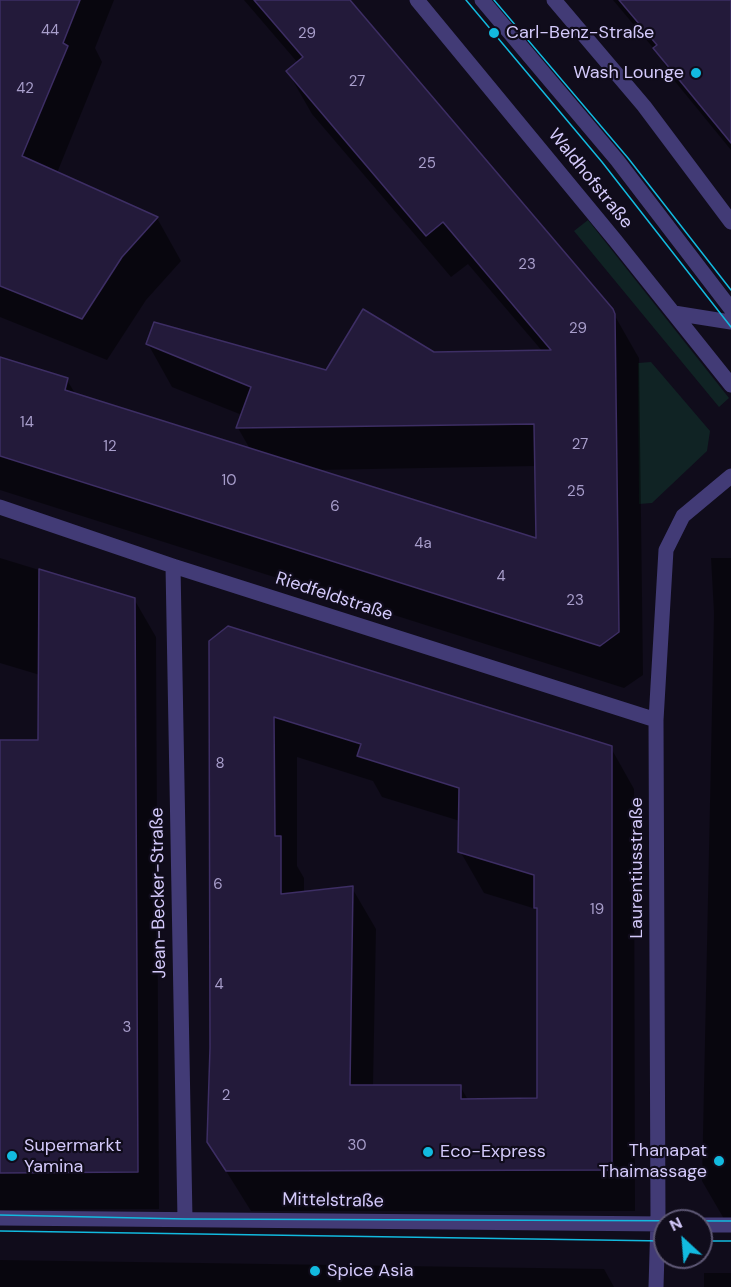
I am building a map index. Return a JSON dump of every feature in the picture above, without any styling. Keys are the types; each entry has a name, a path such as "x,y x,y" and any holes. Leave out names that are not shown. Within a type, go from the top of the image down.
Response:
{"street":[{"name":"Waldhofstraße","path":"417,0 731,385"},
{"path":"482,0 618,160 731,309"},
{"path":"554,0 644,106 731,222"},
{"path":"674,314 731,322"},
{"name":"Laurentiusstraße","path":"661,1209 656,720 666,550 683,516 731,476"},
{"name":"Riedfeldstraße","path":"0,507 173,566 656,720"},
{"name":"Jean-Becker-Straße","path":"173,566 185,1219"},
{"name":"Mittelstraße","path":"0,1218 653,1224"},
{"path":"713,1225 731,1225"},
{"name":"Laurentiusstraße","path":"656,1287 657,1269"}],"green space":[{"path":"588,220 729,398 719,407 574,231"},
{"path":"651,362 710,431 707,451 652,503 639,504 638,363"}],"building":[{"path":"0,0 80,0 63,43 68,46 22,156 158,217 122,257 82,319 0,286"},
{"path":"254,0 350,0 613,309 615,314 619,632 600,646 0,456 0,357 68,378 65,390 536,538 534,424 236,428 251,387 146,344 154,322 326,370 363,309 434,352 551,350 443,222 426,236 286,71 303,57"},
{"path":"619,0 731,0 731,143 653,48 657,45"},
{"path":"39,569 135,598 138,1172 0,1173 0,740 38,740"},
{"path":"228,626 612,746 612,1170 226,1171 207,1142 210,1048 209,641","holes":["274,717 361,744 357,756 459,788 458,852 534,875 534,908 537,908 537,1098 461,1099 461,1085 350,1085 353,886 281,894 281,836 275,836"]}],"tram line":[{"path":"466,0 602,162 731,327"},
{"path":"494,0 628,158 731,290"},
{"path":"0,1215 185,1219 731,1221"},
{"path":"0,1231 653,1241"},
{"path":"713,1241 731,1241"}],"place":[{"name":"Carl-Benz-Straße","path":"494,33"},
{"name":"Wash Lounge","path":"696,73"},
{"name":"Eco-Express","path":"428,1152"},
{"name":"Supermarkt Yamina","path":"12,1156"},
{"name":"Thanapat Thaimassage","path":"719,1161"},
{"name":"Spice Asia","path":"315,1271"}]}
